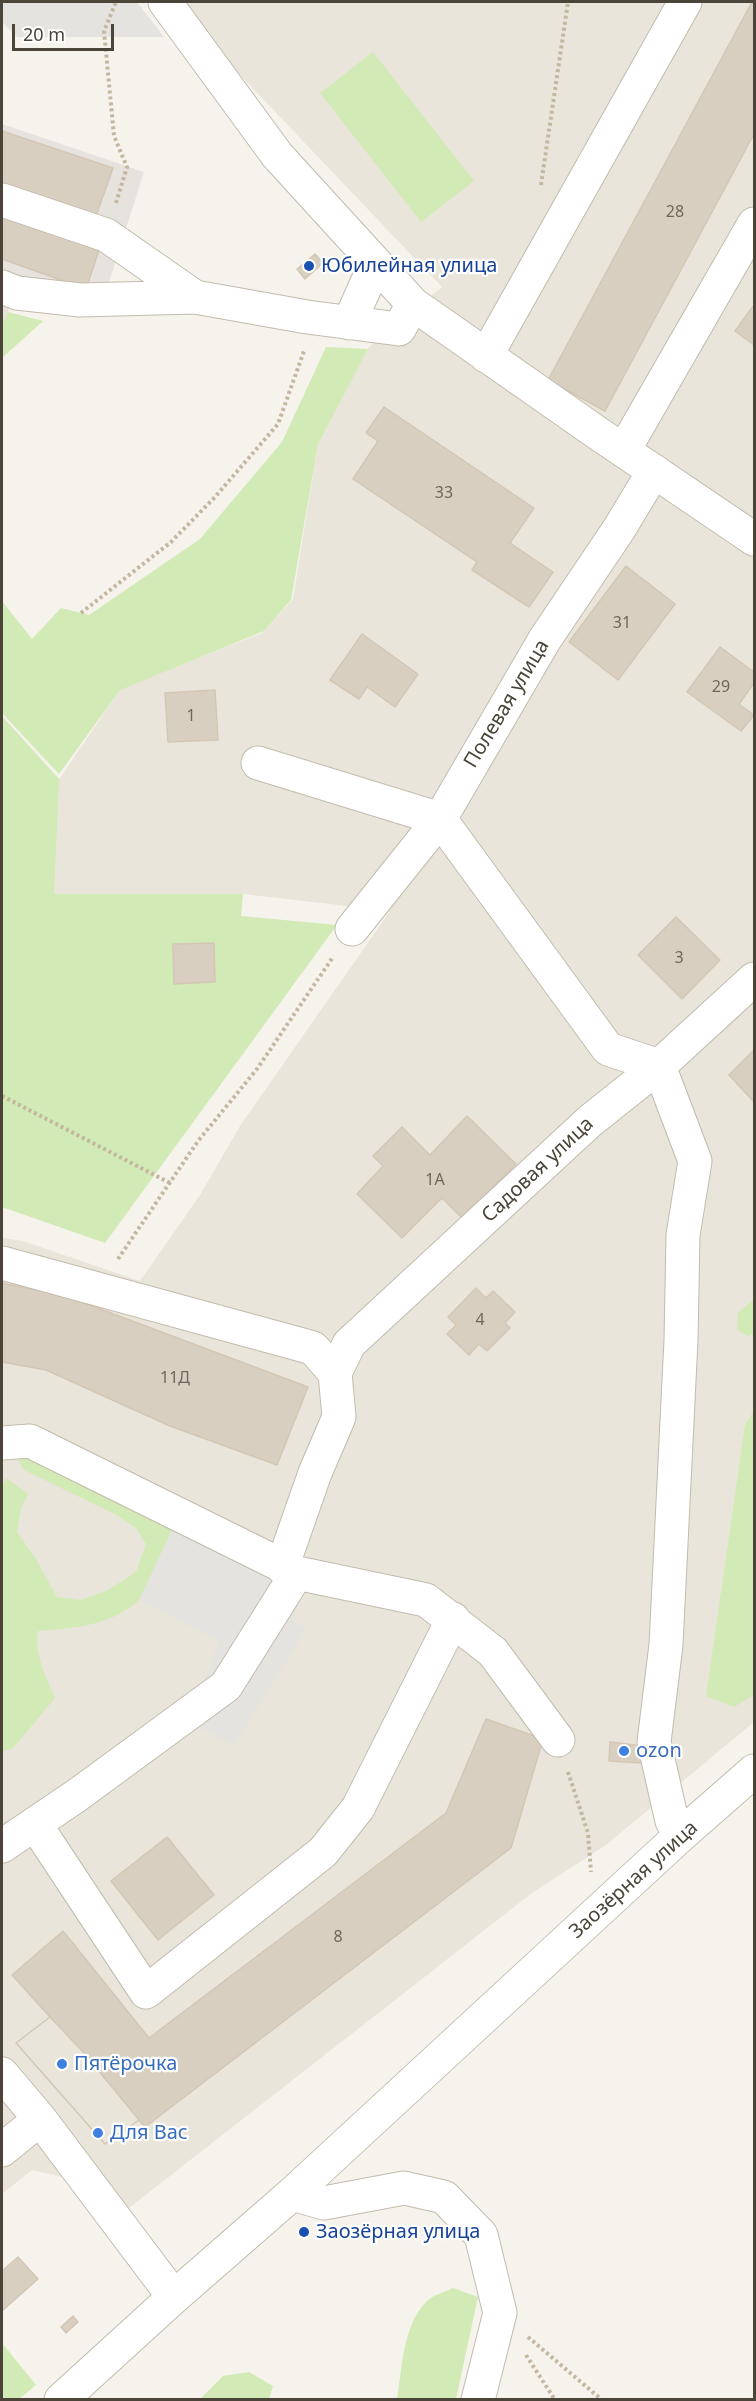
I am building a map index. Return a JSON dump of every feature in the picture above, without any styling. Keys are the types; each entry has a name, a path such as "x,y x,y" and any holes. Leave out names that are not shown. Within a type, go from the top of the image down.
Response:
{"street":[{"path":"165,2 277,155 413,304 754,538"},
{"path":"486,356 686,2"},
{"path":"2,200 106,235 195,297"},
{"path":"624,450 754,224"},
{"path":"335,321 375,264"},
{"path":"2,287 17,293 80,300 195,297 335,321 399,329 413,304"},
{"name":"Полевая улица","path":"352,929 440,819 545,639 620,529 654,471"},
{"path":"258,763 440,819 608,1049 659,1066 694,1161 682,1235 681,1340 666,1645 654,1742 672,1821 681,1835"},
{"name":"Садовая улица","path":"335,1372 349,1344 590,1121 659,1066 754,979"},
{"path":"2,1263 313,1348 335,1372 339,1416 315,1473 289,1570 226,1686 2,1846"},
{"path":"2,1443 30,1442 289,1570 426,1600 493,1652 558,1740"},
{"path":"34,1824 146,1992 324,1852 358,1808 453,1619"},
{"name":"Заозёрная улица","path":"62,2400 174,2297 292,2194 681,1835 754,1771"},
{"path":"2,2074 40,2119 174,2297"},
{"path":"2,2150 40,2119"},
{"path":"292,2194 324,2203 404,2188 444,2197 481,2235 500,2313 478,2400"}],"path":[{"path":"106,235 127,167 114,136 104,31 116,2"},
{"path":"540,190 568,2"},
{"path":"81,613 171,542 215,497 279,424 301,357 335,321"},
{"path":"97,1289 198,1141 257,1069 352,929"},
{"path":"2,1096 170,1183"},
{"path":"558,1740 588,1833 596,1914"},
{"path":"500,2313 602,2400"}],"shaded area":[{"path":"2,2 137,2 164,37 17,37 2,22"},
{"path":"175,2 754,2 754,1722 606,1845 532,1893 120,2215 91,2184 32,2170 2,2194 2,1238 23,1241 140,1281 200,1195 240,1126 390,911 243,894 53,894 58,781 121,688 262,633 293,599 318,443 368,348 442,287 198,31"},
{"path":"2,124 144,172 99,313 11,304 2,329"},
{"path":"180,1513 306,1586 291,1620 306,1629 234,1746 176,1714 203,1683 219,1641 139,1600"}],"green space":[{"path":"373,52 474,181 421,222 320,93"},
{"path":"8,312 43,321 2,358 2,326"},
{"path":"326,347 368,349 318,444 291,600 264,631 120,690 59,774 2,713 2,601 32,639 61,608 89,615 200,539 282,442"},
{"path":"2,716 59,779 54,894 243,894 241,916 337,925 105,1243 2,1207"},
{"path":"754,1299 754,1334 748,1336 737,1330 738,1313"},
{"path":"754,1410 754,1695 734,1707 706,1696 745,1425"},
{"path":"24,1453 173,1526 138,1601 104,1621 65,1629 38,1631 39,1657 55,1698 13,1748 2,1752 2,1486 6,1478 28,1494 21,1508 17,1532 36,1559 57,1597 80,1600 108,1590 136,1572 146,1544 136,1528 116,1515 24,1470 17,1458"},
{"path":"453,2288 478,2297 456,2399 397,2399 405,2347 413,2322 427,2301"},
{"path":"2,2343 36,2385 19,2399 2,2399"},
{"path":"249,2372 273,2386 269,2399 200,2399 223,2376"}],"building":[{"path":"754,2 754,134 605,411 548,380"},
{"path":"2,131 113,168 96,216 2,184"},
{"path":"2,213 100,247 86,289 2,259"},
{"path":"315,254 323,263 305,279 297,269"},
{"path":"754,305 754,345 735,331"},
{"path":"384,407 534,508 510,543 553,572 529,607 472,570 477,562 353,479 378,441 366,433"},
{"path":"626,566 675,604 618,680 569,642"},
{"path":"362,634 418,674 395,707 367,687 359,699 330,680"},
{"path":"720,647 754,672 754,683 739,704 754,715 741,731 687,692"},
{"path":"215,690 218,740 168,742 165,693"},
{"path":"676,917 720,960 682,999 638,955"},
{"path":"214,943 215,982 174,984 173,944"},
{"path":"754,1050 754,1102 729,1075"},
{"path":"467,1116 516,1164 462,1218 442,1198 402,1238 357,1194 383,1166 373,1156 402,1127 430,1155"},
{"path":"2,1283 63,1295 308,1387 277,1465 170,1426 46,1370 2,1362"},
{"path":"476,1288 486,1298 493,1291 515,1312 505,1323 510,1328 487,1351 479,1344 469,1355 447,1334 456,1325 448,1317"},
{"path":"486,1719 543,1739 511,1848 145,2127 139,2120 105,2144 16,2043 50,2017 12,1975 63,1931 149,2038 446,1813"},
{"path":"610,1742 643,1746 642,1763 609,1761"},
{"path":"167,1837 214,1895 158,1940 111,1881"},
{"path":"50,2017 84,2053 139,2120 105,2144 16,2043"},
{"path":"18,2257 38,2279 2,2311 2,2271"},
{"path":"73,2316 78,2322 66,2333 61,2327"}],"place":[{"name":"Юбилейная улица","path":"309,266"},
{"name":"ozon","path":"624,1751"},
{"name":"Пятёрочка","path":"62,2064"},
{"name":"Для Вас","path":"98,2133"},
{"name":"Заозёрная улица","path":"304,2232"}]}
